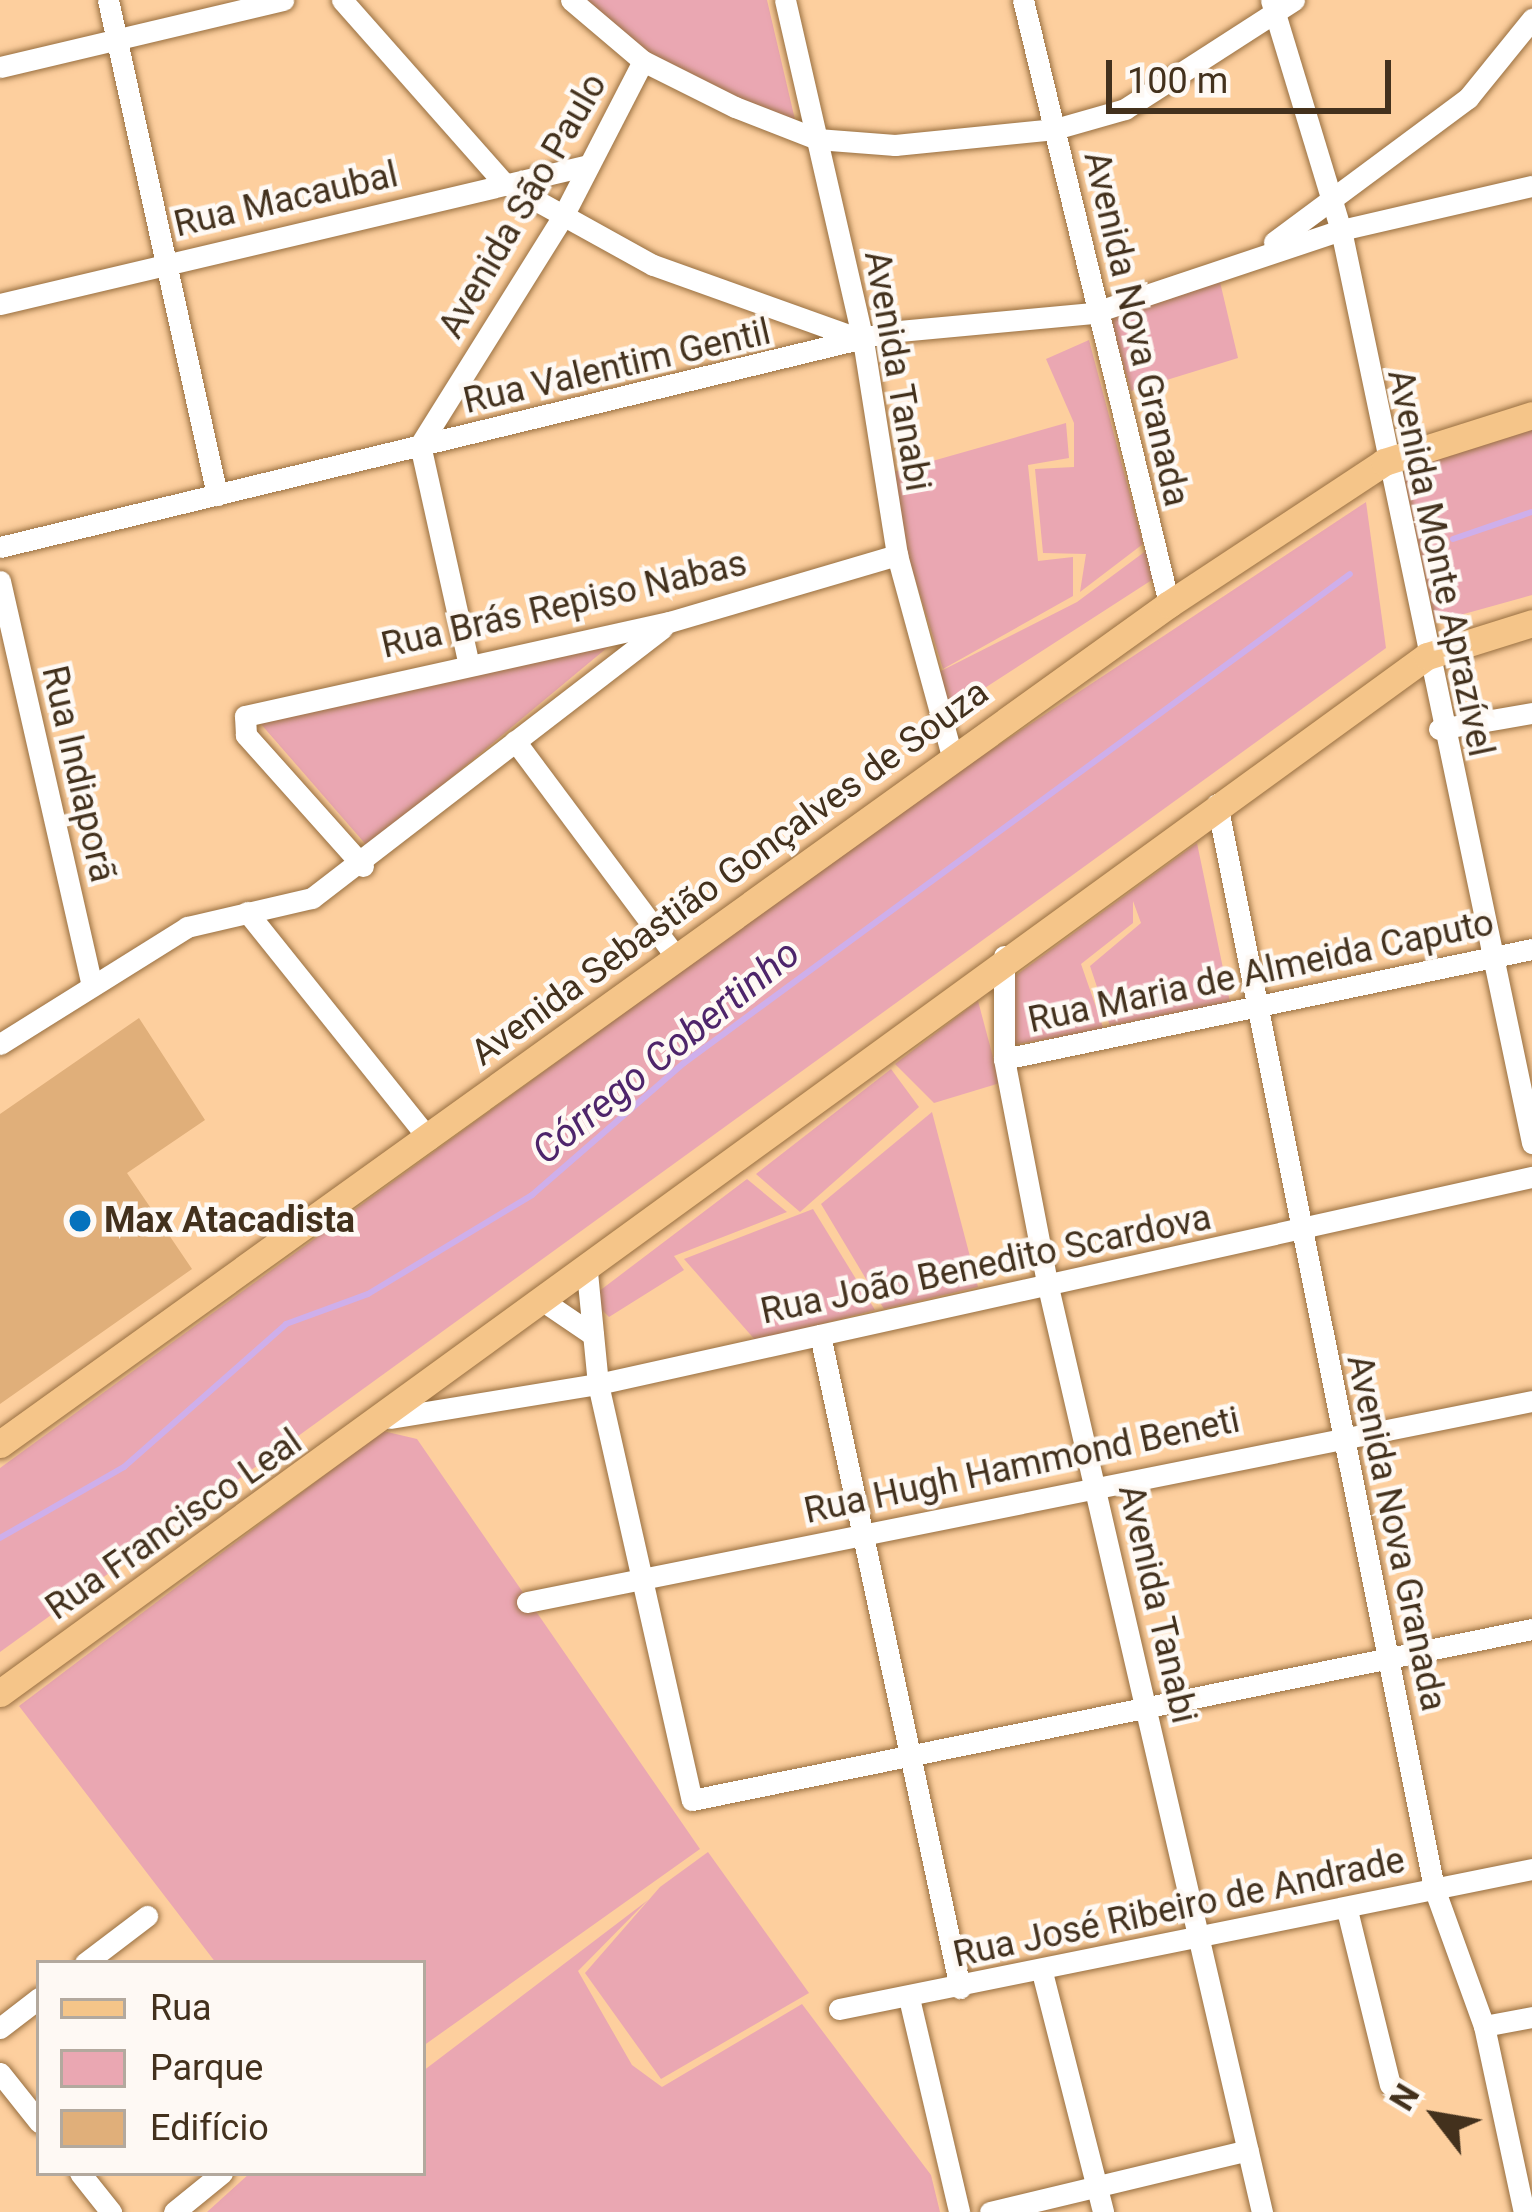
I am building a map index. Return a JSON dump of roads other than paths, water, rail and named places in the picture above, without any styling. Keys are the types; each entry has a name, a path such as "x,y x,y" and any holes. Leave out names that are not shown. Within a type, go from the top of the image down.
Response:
{"main road":[{"name":"Avenida Sebastião Gonçalves de Souza","path":"0,1444 429,1139 951,752 1169,604 1384,462 1532,415"},
{"path":"390,1418 1004,956 1427,656 1532,623"},
{"name":"Rua Francisco Leal","path":"0,1694 390,1418"}],"street":[{"path":"108,0 170,261 217,495"},
{"path":"0,67 283,0"},
{"path":"342,0 503,182 653,265 863,340"},
{"path":"571,0 643,61 817,140 895,145 1055,129 1125,109 1273,8 1294,0"},
{"name":"Avenida Tanabi","path":"785,0 863,340 897,555 951,752"},
{"name":"Avenida Nova Granada","path":"1023,0 1093,313 1169,604"},
{"name":"Avenida Monte Aprazível","path":"1273,8 1341,230 1439,729 1532,1143"},
{"name":"Rua Valentim Gentil","path":"1248,258 1331,205 1468,98 1532,19"},
{"name":"Avenida São Paulo","path":"420,446 563,216 643,61"},
{"name":"Rua Macaubal","path":"0,304 589,165"},
{"name":"Rua Valentim Gentil","path":"0,547 863,340 1093,313 1341,230 1532,186"},
{"path":"420,446 468,661"},
{"name":"Rua Brás Repiso Nabas","path":"363,866 246,735 245,716 468,661 668,622 897,555"},
{"name":"Rua Indiaporã","path":"0,581 91,981"},
{"path":"0,1044 91,981 187,927 313,898 363,866 668,622"},
{"path":"1439,729 1532,713"},
{"path":"515,741 675,956"},
{"name":"Avenida Nova Granada","path":"1217,804 1252,1007 1337,1434 1391,1655 1435,1888 1484,2026 1524,2212"},
{"path":"1181,830 1227,862"},
{"path":"247,912 429,1139"},
{"name":"Rua Maria de Almeida Caputo","path":"1004,1059 1532,949"},
{"name":"Avenida Tanabi","path":"1004,956 1004,1059 1046,1278 1150,1708 1195,1938 1262,2212"},
{"path":"962,988 1004,1009"},
{"name":"Rua João Benedito Scardova","path":"390,1418 598,1384 1046,1278 1300,1232 1532,1177"},
{"path":"587,1272 598,1384 692,1800 909,1751 1150,1708 1532,1629"},
{"path":"545,1303 593,1336"},
{"path":"820,1335 960,1988"},
{"path":"434,1385 453,1408"},
{"name":"Rua Hugh Hammond Beneti","path":"527,1602 1337,1434 1532,1401"},
{"name":"Rua José Ribeiro de Andrade","path":"839,2008 909,1999 1532,1869"},
{"path":"1347,1910 1390,2085"},
{"path":"89,1960 147,1916"},
{"path":"1042,1972 1103,2212"},
{"path":"909,1999 959,2212"},
{"path":"0,2028 36,2000"},
{"path":"1484,2026 1532,2017"},
{"path":"0,2073 36,2118"},
{"path":"990,2212 1248,2150"},
{"path":"82,2176 111,2212"},
{"path":"174,2212 218,2176"}],"waterway":[{"name":"Córrego Cobertinho","path":"1453,539 1532,512"},
{"name":"Córrego Cobertinho","path":"0,1538 124,1467 286,1324 368,1294 532,1195 684,1063 1350,574"}],"place":[{"name":"Max Atacadista","path":"80,1221"}]}
